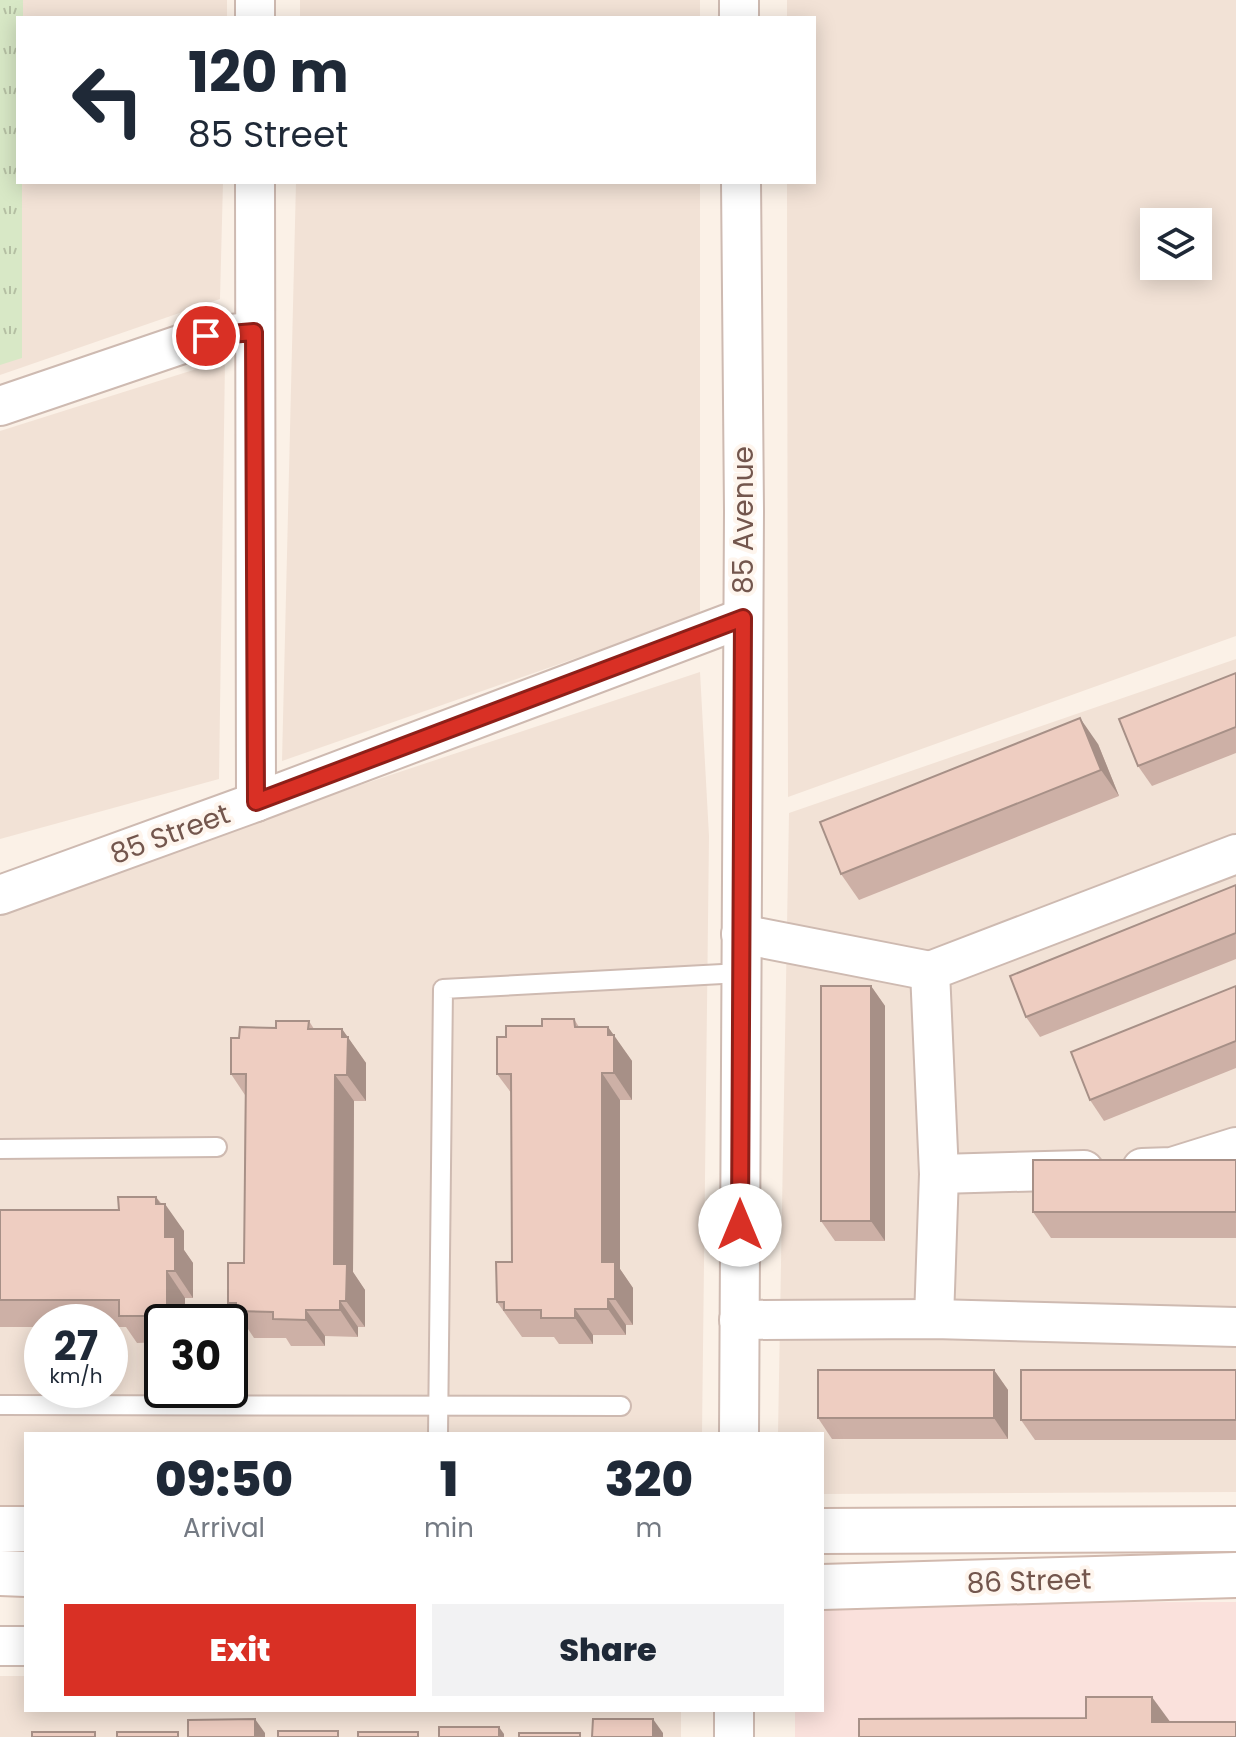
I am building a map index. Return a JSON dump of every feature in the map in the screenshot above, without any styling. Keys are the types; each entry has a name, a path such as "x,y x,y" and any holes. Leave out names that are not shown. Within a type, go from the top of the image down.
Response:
{"main road":[{"path":"0,1529 24,1529"},
{"name":"86 Street","path":"824,1531 1236,1529"},
{"path":"0,1573 24,1574"},
{"name":"86 Street","path":"824,1587 1236,1575"}],"street":[{"path":"255,184 256,802"},
{"name":"85 Avenue","path":"739,1432 744,495 741,184"},
{"path":"0,406 206,336 254,332"},
{"name":"85 Street","path":"0,895 743,618"},
{"path":"741,934 930,971 1236,854"},
{"path":"930,971 939,1174 934,1319"},
{"path":"939,1174 1172,1167 1236,1147"},
{"path":"739,1320 934,1319 1236,1327"},
{"path":"0,1646 24,1646"},
{"path":"734,1712 734,1737"}],"lane":[{"path":"438,1432 443,989 741,973"},
{"path":"0,1149 217,1147"},
{"path":"0,1405 621,1406"}],"shaded area":[{"path":"0,0 227,0 227,16 16,16 16,184 223,184 220,299 0,375"},
{"path":"300,0 700,0 700,16 300,16"},
{"path":"787,0 1236,0 1236,636 788,797 787,184 816,184 816,16 787,16"},
{"path":"296,184 700,184 700,615 282,761"},
{"path":"225,360 219,779 0,839 0,431"},
{"path":"1236,659 1236,1492 824,1494 824,1432 778,1432 789,813"},
{"path":"700,672 709,836 702,1432 24,1432 24,1507 0,1507 0,905"},
{"path":"1236,1602 1236,1737 795,1737 795,1712 824,1712 824,1603"},
{"path":"0,1676 24,1676 24,1712 681,1712 681,1737 0,1737"}],"green space":[{"path":"0,0 23,0 23,16 16,16 16,184 22,184 22,358 0,365"}],"building":[{"path":"1236,673 1236,727 1138,766 1119,719"},
{"path":"1080,718 1101,770 841,874 820,822"},
{"path":"1236,885 1236,933 1026,1017 1010,976"},
{"path":"821,986 871,986 871,1221 821,1221"},
{"path":"1236,986 1236,1041 1090,1100 1071,1052"},
{"path":"542,1019 574,1019 575,1027 608,1027 608,1035 614,1035 614,1073 602,1073 602,1262 615,1262 615,1299 608,1299 608,1309 575,1309 575,1318 541,1318 541,1310 504,1310 504,1302 497,1302 496,1262 512,1262 511,1074 497,1074 497,1037 506,1037 506,1026 542,1026"},
{"path":"276,1021 309,1021 308,1029 342,1029 342,1037 348,1037 347,1075 335,1075 334,1264 347,1264 346,1301 340,1301 340,1310 306,1310 306,1320 273,1319 273,1312 248,1311 248,1304 228,1303 228,1263 244,1263 246,1074 231,1074 231,1038 239,1038 240,1027 276,1028"},
{"path":"1033,1160 1236,1160 1236,1212 1033,1212"},
{"path":"118,1197 156,1197 156,1204 165,1204 165,1237 175,1237 175,1271 167,1271 167,1304 144,1304 144,1316 128,1316 128,1304 119,1304 119,1300 0,1300 0,1210 119,1210"},
{"path":"818,1370 994,1370 994,1418 818,1418"},
{"path":"1021,1370 1236,1370 1236,1420 1021,1420"},
{"path":"1086,1697 1152,1697 1152,1722 1236,1722 1236,1737 859,1737 859,1719 1086,1718"},
{"path":"255,1719 255,1737 188,1737 188,1720"},
{"path":"593,1719 653,1719 653,1737 592,1737"},
{"path":"439,1727 499,1727 499,1737 439,1737"},
{"path":"278,1731 338,1731 338,1737 278,1737"},
{"path":"32,1732 95,1732 95,1737 32,1737"},
{"path":"117,1732 178,1732 178,1737 117,1737"},
{"path":"358,1732 418,1732 418,1737 358,1737"},
{"path":"519,1733 580,1733 580,1737 519,1737"}],"route":[{"path":"206,336 254,332 256,802 743,618 740,1225"}]}
